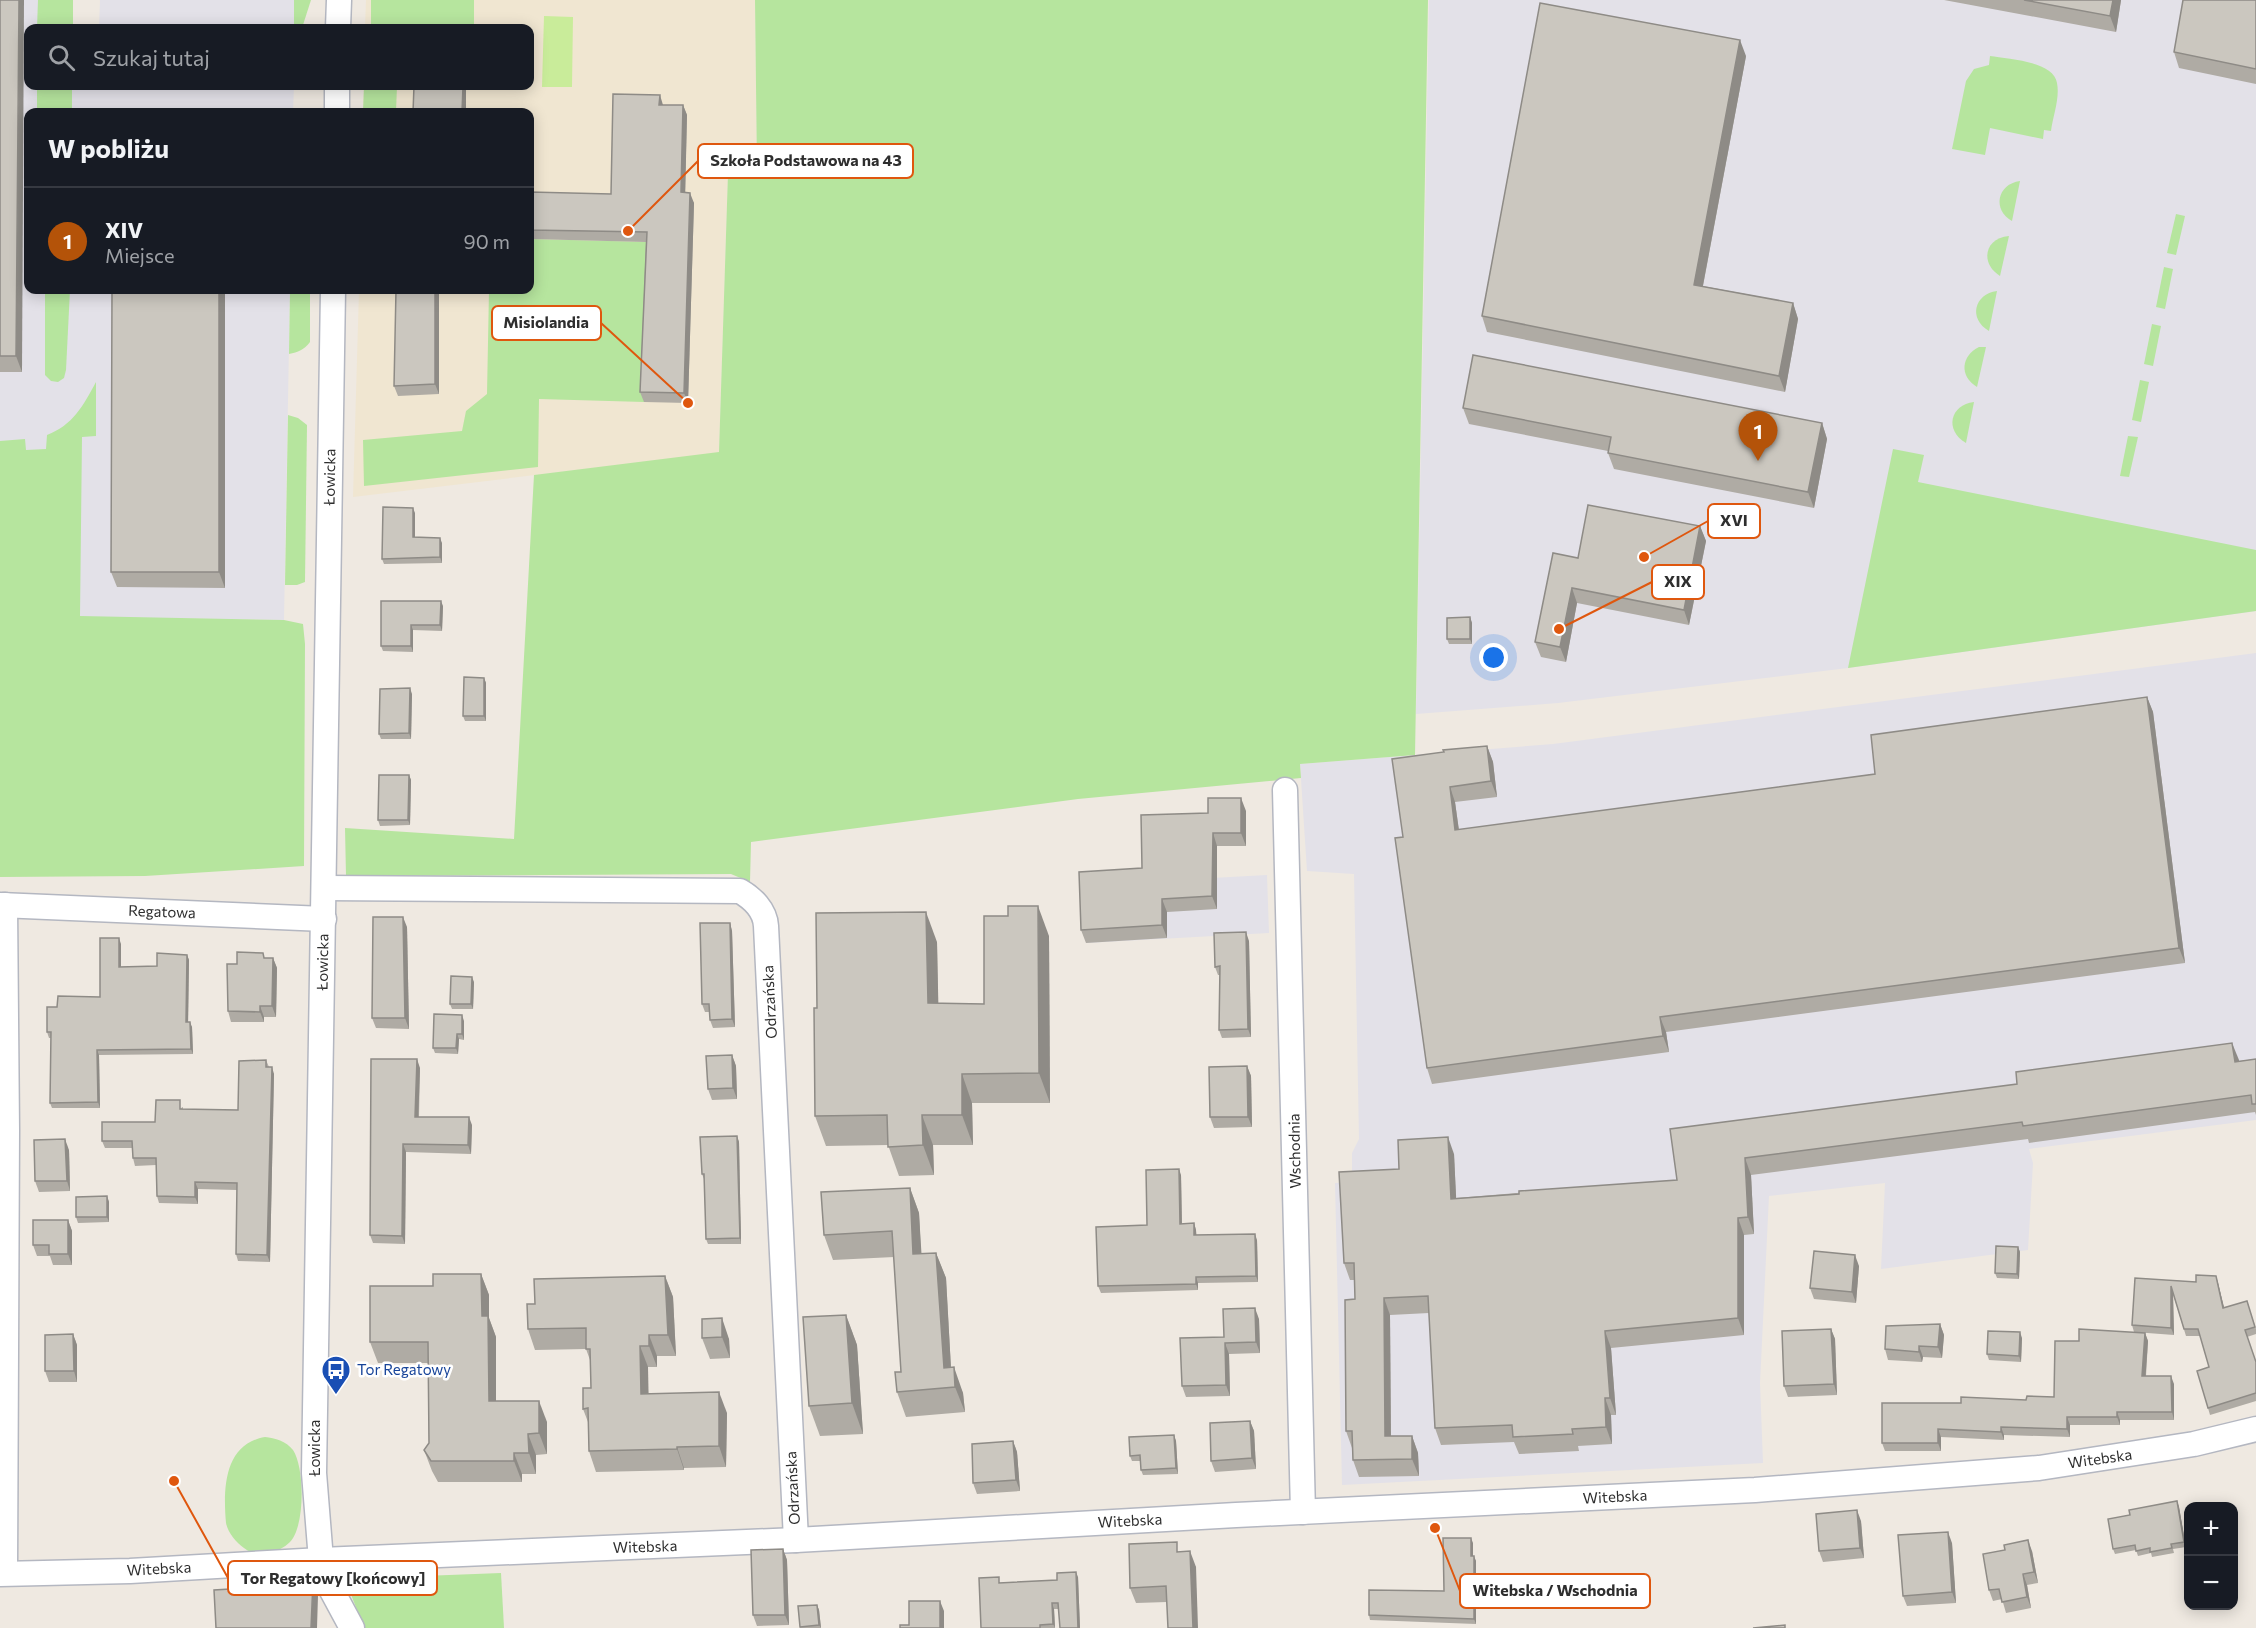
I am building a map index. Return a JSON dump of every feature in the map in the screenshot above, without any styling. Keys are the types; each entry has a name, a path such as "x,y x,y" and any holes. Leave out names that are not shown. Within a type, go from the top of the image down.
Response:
{"street":[{"path":"338,24 339,0"},
{"path":"337,90 337,108"},
{"name":"Łowicka","path":"333,294 314,1473 324,1576 352,1628"},
{"name":"Wschodnia","path":"1285,790 1303,1512"},
{"name":"Odrzańska","path":"324,888 740,891 750,897 762,912 766,920 795,1540"},
{"path":"2,905 7,1130 3,1574"},
{"name":"Regatowa","path":"2,905 324,919"},
{"name":"Witebska","path":"3,1574 130,1571 321,1560 795,1540 1755,1490 2039,1468 2145,1453 2256,1429"}],"shaded area":[{"path":"0,0 71,0 69,24 24,24 24,90 294,90 293,108 24,108 24,294 290,294 284,620 80,617 0,608"},
{"path":"100,0 294,0 294,24 99,24"},
{"path":"366,0 755,0 757,172 728,173 719,453 353,497 359,294 534,294 534,108 363,108 364,90 534,90 534,24 365,24"},
{"path":"1429,0 2256,0 2256,611 1848,668 1558,703 1416,714"},
{"path":"2256,653 2256,1120 2029,1149 2033,1163 2028,1250 1881,1269 1885,1183 1769,1196 1760,1383 1763,1463 1342,1485 1335,1183 1352,1182 1352,1153 1359,1139 1354,874 1307,871 1300,764 1553,744"},
{"path":"1267,875 1269,933 1086,943 1084,885"}],"green space":[{"path":"38,0 73,0 73,24 37,24"},
{"path":"294,0 311,0 303,24 294,24"},
{"path":"371,0 474,0 474,24 371,24"},
{"path":"755,0 1428,0 1415,755 1300,764 1301,778 1078,799 751,842 750,882 731,874 346,876 345,828 514,839 534,475 719,452 728,173 757,171"},
{"path":"544,16 573,17 572,87 542,87"},
{"path":"1990,56 2029,62 2048,70 2054,76 2058,95 2051,131 2044,130 2043,139 1990,128 1985,155 1952,149 1966,81 1974,69 1989,65"},
{"path":"37,90 72,90 72,108 37,108"},
{"path":"364,90 397,90 396,108 363,108"},
{"path":"2020,181 2012,221 2002,211 2000,198 2006,187"},
{"path":"2176,214 2185,216 2176,255 2167,253"},
{"path":"2009,236 2000,276 1989,265 1988,252 1994,241"},
{"path":"534,239 650,242 644,402 539,399 538,467 364,486 363,440 462,431 466,411 487,394 489,294 534,294"},
{"path":"2164,267 2173,269 2165,309 2156,307"},
{"path":"1997,291 1989,331 1978,320 1976,308 1983,297"},
{"path":"45,294 70,294 64,378 58,382 51,381 45,375"},
{"path":"290,294 310,294 310,342 301,350 289,354"},
{"path":"2152,324 2161,326 2153,366 2144,364"},
{"path":"1979,347 1986,347 1977,387 1967,377 1964,366 1969,356"},
{"path":"2140,380 2149,382 2141,422 2132,420"},
{"path":"96,382 96,436 82,437 80,616 284,620 303,624 305,644 304,866 145,876 0,877 0,441 25,439 26,450 46,449 47,435 71,420 82,407"},
{"path":"1974,402 1966,443 1955,432 1953,419 1960,408"},
{"path":"288,415 298,418 307,425 305,582 297,585 285,585"},
{"path":"2128,436 2138,437 2129,477 2120,476"},
{"path":"1893,449 1924,455 1918,482 2256,550 2256,611 1848,668"},
{"path":"265,1437 280,1440 293,1450 300,1470 301,1511 295,1534 290,1542 278,1550 256,1553 241,1546 226,1523 226,1483 234,1458 241,1449 251,1441"},
{"path":"501,1573 504,1628 364,1628 345,1579"}],"building":[{"path":"0,0 19,0 16,356 0,356"},
{"path":"2024,0 2113,0 2110,16"},
{"path":"2183,0 2256,0 2256,69 2174,52"},
{"path":"1540,3 1740,40 1694,285 1793,303 1779,376 1482,316"},
{"path":"414,90 463,90 462,108 413,108"},
{"path":"613,94 660,95 659,105 683,105 681,192 690,193 684,393 640,392 647,232 534,230 534,192 611,194"},
{"path":"112,294 219,294 219,572 111,572"},
{"path":"396,294 435,294 435,384 394,386"},
{"path":"1473,355 1822,423 1808,492 1608,453 1611,437 1463,408"},
{"path":"1588,505 1700,526 1684,610 1572,588 1560,647 1535,642 1553,553 1578,558"},
{"path":"383,507 413,508 413,537 440,538 440,557 382,559"},
{"path":"381,601 441,601 440,625 411,625 411,646 381,646"},
{"path":"1470,617 1470,639 1447,639 1447,618"},
{"path":"464,677 484,678 484,716 463,716"},
{"path":"410,688 409,733 379,734 380,689"},
{"path":"2147,697 2179,948 1660,1017 1663,1036 1427,1068 1395,838 1403,837 1392,759 1444,752 1443,750 1487,746 1491,781 1450,787 1455,830 1875,774 1871,735"},
{"path":"379,775 409,775 408,820 378,820"},
{"path":"1208,798 1241,798 1241,833 1213,833 1212,896 1162,899 1162,925 1081,930 1079,872 1142,868 1141,815 1208,813"},
{"path":"1008,906 1038,906 1039,1073 962,1074 962,1115 922,1115 923,1145 888,1147 887,1115 815,1116 816,913 926,912 928,1003 984,1004 984,916 1008,916"},
{"path":"373,917 403,917 405,1018 372,1018"},
{"path":"700,923 730,923 732,1019 710,1020 709,1004 702,1004"},
{"path":"1246,932 1248,1029 1219,1030 1220,966 1215,967 1214,933"},
{"path":"100,938 119,938 119,967 157,966 157,953 187,955 186,1022 190,1022 191,1049 97,1050 98,1102 50,1103 51,1032 47,1032 47,1007 57,1007 58,996 100,997"},
{"path":"237,952 263,953 264,958 273,958 272,1006 260,1006 260,1012 228,1011 227,964 237,964"},
{"path":"451,976 472,977 471,1004 450,1004"},
{"path":"434,1014 462,1015 462,1034 457,1034 456,1048 433,1048"},
{"path":"2232,1043 2235,1062 2256,1059 2256,1104 2252,1104 2251,1095 2023,1126 2022,1122 1745,1158 1748,1217 1738,1218 1738,1318 1605,1331 1610,1398 1605,1398 1606,1427 1572,1429 1573,1434 1513,1437 1512,1425 1435,1428 1428,1296 1384,1298 1385,1436 1412,1436 1412,1459 1353,1460 1352,1431 1346,1431 1345,1300 1355,1299 1354,1263 1344,1263 1339,1172 1399,1169 1398,1140 1448,1137 1451,1199 1519,1194 1519,1191 1677,1180 1670,1129 2017,1084 2016,1072"},
{"path":"732,1055 733,1088 708,1089 706,1056"},
{"path":"371,1059 417,1059 415,1117 469,1117 468,1145 403,1144 402,1236 370,1235"},
{"path":"266,1060 266,1067 272,1067 267,1255 236,1254 237,1183 195,1182 195,1197 157,1196 156,1158 133,1158 132,1141 102,1141 102,1122 155,1122 156,1100 180,1100 180,1109 238,1110 239,1061"},
{"path":"1247,1066 1248,1117 1210,1117 1209,1067"},
{"path":"737,1136 740,1238 706,1239 704,1174 702,1174 700,1137"},
{"path":"65,1139 67,1181 35,1181 34,1140"},
{"path":"1179,1169 1180,1224 1194,1223 1194,1235 1255,1234 1256,1276 1196,1277 1196,1284 1098,1286 1096,1227 1147,1225 1146,1170"},
{"path":"910,1188 913,1254 936,1253 944,1368 954,1367 955,1387 897,1392 895,1372 901,1372 892,1231 824,1235 821,1192"},
{"path":"107,1196 107,1217 76,1217 76,1197"},
{"path":"33,1220 68,1220 68,1254 49,1254 49,1245 33,1245"},
{"path":"1996,1246 2018,1247 2017,1274 1995,1273"},
{"path":"1814,1251 1855,1255 1852,1292 1810,1288"},
{"path":"433,1274 481,1274 482,1316 488,1316 489,1401 539,1401 539,1433 528,1434 529,1453 514,1453 514,1461 431,1461 424,1450 429,1443 428,1342 370,1342 370,1286 433,1286"},
{"path":"2196,1275 2216,1276 2223,1308 2247,1301 2255,1327 2245,1330 2256,1362 2256,1393 2208,1408 2197,1371 2209,1367 2198,1329 2184,1329 2171,1286 2171,1328 2132,1325 2135,1278 2196,1282"},
{"path":"665,1276 668,1335 649,1335 649,1346 640,1346 641,1394 719,1392 719,1446 589,1451 588,1408 583,1409 583,1388 591,1388 590,1349 586,1349 586,1328 528,1329 527,1304 535,1304 534,1279"},
{"path":"1255,1308 1256,1342 1225,1343 1226,1385 1182,1386 1180,1338 1224,1337 1223,1309"},
{"path":"846,1315 852,1403 809,1406 803,1317"},
{"path":"722,1318 722,1337 702,1338 702,1319"},
{"path":"1940,1324 1938,1347 1919,1346 1919,1352 1885,1349 1886,1326"},
{"path":"1831,1329 1834,1384 1784,1386 1782,1331"},
{"path":"2079,1329 2145,1333 2142,1376 2171,1376 2172,1412 2117,1412 2117,1417 2067,1417 2067,1429 2001,1427 2001,1432 1938,1429 1938,1443 1882,1443 1882,1403 1961,1403 1961,1397 2026,1400 2027,1396 2054,1397 2055,1341 2079,1341"},
{"path":"1988,1331 2020,1332 2019,1356 1987,1354"},
{"path":"73,1334 74,1371 45,1371 45,1335"},
{"path":"1250,1421 1252,1458 1211,1461 1210,1423"},
{"path":"1174,1435 1176,1468 1141,1470 1140,1455 1130,1456 1129,1437"},
{"path":"1013,1441 1016,1480 973,1483 972,1444"},
{"path":"2177,1501 2184,1542 2171,1544 2172,1548 2150,1552 2150,1548 2136,1551 2135,1545 2113,1549 2108,1519 2130,1515 2129,1510"},
{"path":"1857,1510 1860,1548 1819,1551 1816,1514"},
{"path":"1948,1532 1952,1592 1903,1596 1898,1535"},
{"path":"1443,1538 1471,1538 1471,1556 1474,1556 1474,1619 1369,1615 1369,1590 1444,1591"},
{"path":"2028,1540 2034,1572 2023,1574 2027,1597 2002,1602 1999,1589 1989,1590 1983,1554 2005,1550 2004,1545"},
{"path":"1177,1542 1177,1552 1190,1551 1193,1628 1168,1628 1166,1586 1130,1588 1129,1544"},
{"path":"783,1549 785,1615 753,1615 751,1550"},
{"path":"283,1570 308,1571 313,1581 311,1628 216,1628 214,1590 282,1586"},
{"path":"1076,1572 1078,1628 1060,1628 1058,1603 1052,1603 1053,1624 1040,1625 1040,1628 981,1628 979,1578 999,1577 999,1583 1057,1580 1057,1573"},
{"path":"909,1601 940,1601 940,1628 900,1628 900,1625 909,1625"},
{"path":"817,1605 819,1625 800,1627 798,1606"},
{"path":"1785,1625 1785,1628 1753,1628"}],"place":[{"name":"Szkoła Podstawowa na 43","path":"628,231"},
{"name":"Misiolandia","path":"688,403"},
{"name":"XIV","path":"1758,461"},
{"name":"XVI","path":"1644,557"},
{"name":"XIX","path":"1559,629"},
{"name":"Tor Regatowy","path":"336,1396"},
{"name":"Tor Regatowy [końcowy]","path":"174,1481"},
{"name":"Witebska / Wschodnia","path":"1435,1528"}]}
